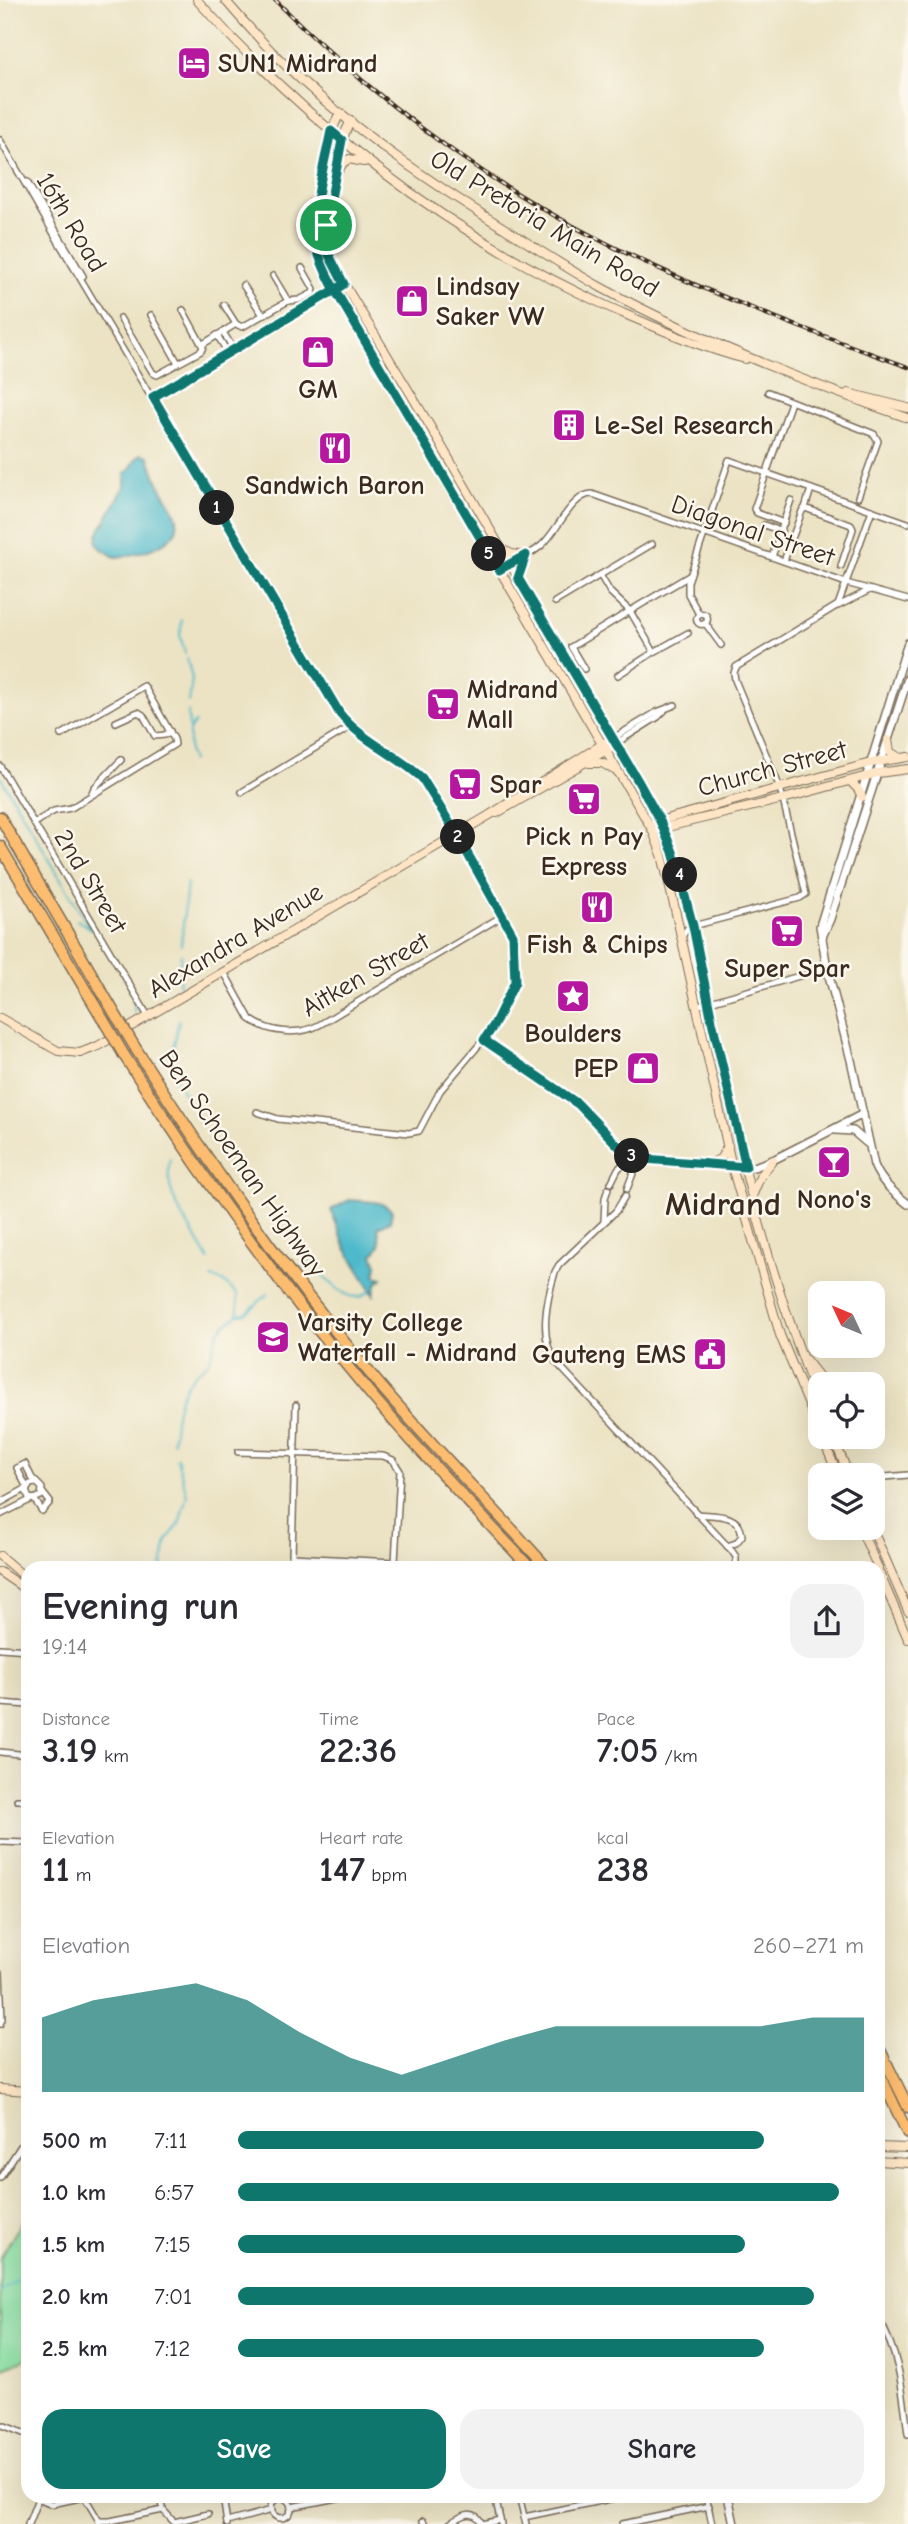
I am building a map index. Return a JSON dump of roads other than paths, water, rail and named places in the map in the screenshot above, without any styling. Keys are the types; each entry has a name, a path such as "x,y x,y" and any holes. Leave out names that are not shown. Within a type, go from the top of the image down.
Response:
{"highway":[{"name":"Ben Schoeman Highway","path":"0,817 136,1049 186,1128 250,1220 339,1336 421,1432 541,1561"},
{"name":"Ben Schoeman Highway","path":"0,846 174,1135 240,1227 329,1343 412,1440 524,1561"},
{"path":"885,2060 908,2107"},
{"path":"885,2086 908,2134"}],"main road":[{"name":"Old Pretoria Main Road","path":"197,0 276,83 331,131 382,172 474,236 585,296 679,336 736,357 765,364"},
{"name":"Old Pretoria Main Road","path":"225,0 288,67 351,121 424,176 560,264 638,307 765,364 908,418"},
{"path":"341,113 331,131 316,229 319,256 335,290 620,773 663,855 733,1167 780,1335 808,1403"},
{"path":"351,121 342,140 327,221 330,258 662,824 682,882 693,926 767,1251 808,1374"},
{"path":"333,182 341,165 349,159 362,160 382,172"},
{"name":"Old Pretoria Main Road","path":"838,391 908,408"},
{"path":"501,549 512,554 525,555 518,578"},
{"path":"888,740 890,752 904,758"},
{"name":"Alexandra Avenue","path":"2,1020 51,1048 72,1054 99,1046 614,741"},
{"name":"Alexandra Avenue","path":"488,816 505,810 586,763 604,748"},
{"name":"Church Street","path":"651,828 780,788 871,763 904,758"},
{"path":"586,763 602,763 620,773"},
{"name":"Church Street","path":"662,824 783,799 878,773 908,769"},
{"path":"850,781 862,797"},
{"path":"709,1165 722,1158 728,1146"},
{"path":"753,1194 760,1177 773,1160"},
{"path":"798,1349 816,1372"},
{"path":"838,1449 844,1463"},
{"path":"842,1458 847,1463"},
{"path":"865,1540 874,1561"},
{"path":"877,1540 908,1611"},
{"path":"0,1556 21,1574"},
{"path":"0,1572 21,1586"},
{"path":"885,1585 908,1639"},
{"path":"0,2089 21,2090"},
{"path":"885,2147 908,2148"},
{"path":"885,2162 903,2163"}],"street":[{"name":"16th Road","path":"0,140 39,200 94,299 340,714 351,727 422,778 504,915 514,942 515,982 494,1025 440,1091 425,1124 416,1132 278,1119 257,1112"},
{"path":"224,305 236,324 242,327 288,301 299,300 315,291 302,268"},
{"path":"273,276 288,301"},
{"path":"153,397 344,284"},
{"path":"243,285 263,315"},
{"path":"120,318 155,374 201,351 202,344 183,310"},
{"path":"151,315 178,363"},
{"path":"202,344 236,324"},
{"path":"220,333 234,349"},
{"path":"220,333 228,353"},
{"path":"768,392 874,434 878,442 858,497"},
{"path":"783,523 757,513 754,509 791,402"},
{"path":"721,645 705,623 697,622 696,617 699,614 687,590 689,576 729,460 908,523"},
{"path":"783,561 811,489"},
{"name":"Diagonal Street","path":"525,555 546,541 576,501 586,494 597,495 846,583 908,600"},
{"path":"772,557 791,500"},
{"path":"805,508 853,528 841,566"},
{"path":"835,608 842,596 872,510"},
{"path":"764,525 781,531"},
{"path":"555,602 652,544"},
{"path":"499,570 525,555"},
{"path":"600,575 610,592 630,611 654,652"},
{"path":"584,669 571,647 689,576"},
{"path":"682,938 685,931 693,926 805,896 807,890 780,788 735,680 735,669 835,608 870,590"},
{"path":"618,675 688,633"},
{"path":"908,643 862,797 821,920 827,968 852,1060 870,1150 879,1177 908,1204"},
{"path":"822,937 908,678"},
{"path":"34,823 54,811 71,808 173,746 174,739 144,687 61,735"},
{"name":"Alexandra Avenue","path":"614,741 674,705"},
{"path":"116,722 138,712 144,715 155,736 170,732"},
{"path":"242,792 351,727"},
{"path":"91,795 94,788 121,760"},
{"name":"2nd Street","path":"0,766 148,1016"},
{"name":"Aitken Street","path":"224,972 250,1018 256,1023 290,1032 304,1032 504,915"},
{"path":"696,1006 827,968"},
{"path":"484,1040 578,1104 621,1150 635,1157 746,1167 773,1160 863,1114"},
{"path":"830,1131 853,1131 860,1135 870,1150"},
{"path":"604,1221 605,1198 611,1183 635,1157"},
{"path":"635,1157 627,1189 616,1211 559,1265 555,1272 545,1334 548,1349 556,1362 727,1546 736,1561"},
{"path":"611,1183 627,1189"},
{"path":"296,1405 292,1557 374,1561"},
{"path":"238,1452 383,1456 396,1463 400,1471 395,1561"},
{"path":"25,1464 50,1502 42,1511 28,1496 27,1488 17,1468 25,1464"},
{"path":"885,1477 908,1475"},
{"path":"0,1503 36,1483"},
{"path":"0,1515 43,1493"},
{"path":"696,1514 731,1518 737,1522 742,1536 736,1543 727,1546"},
{"path":"0,1648 21,1650"},
{"path":"0,1703 21,1704"},
{"path":"0,1752 21,1754"},
{"path":"0,1842 21,1843"},
{"path":"0,1973 0,2024"},
{"path":"0,2178 21,2146"},
{"path":"0,2164 6,2168"},
{"path":"885,2331 900,2373 908,2434"},
{"path":"0,2424 21,2432"},
{"path":"27,2524 36,2503"},
{"path":"88,2503 99,2523 163,2510"},
{"path":"163,2503 163,2510 174,2522 208,2514"},
{"path":"224,2503 227,2523 272,2510"},
{"path":"274,2503 272,2510 275,2516 285,2518 290,2513 289,2503"},
{"path":"291,2507 311,2503"},
{"path":"449,2524 464,2514 478,2516 482,2524 501,2522 497,2503"},
{"path":"521,2503 525,2521 596,2503"},
{"path":"708,2503 712,2524"},
{"path":"730,2503 734,2524"},
{"path":"622,2524 709,2506"}],"water":[{"path":"141,454 148,456 160,487 176,515 177,527 174,534 160,545 131,555 115,557 97,543 98,534 125,486 125,474"},
{"path":"349,1200 383,1204 392,1211 390,1221 378,1227 380,1245 373,1255 377,1265 375,1276 382,1278 376,1284 374,1295 346,1248 331,1210"}],"waterway":[{"path":"182,620 180,635 185,653"},
{"path":"187,658 192,679 189,703"},
{"path":"188,712 189,729"},
{"path":"192,762 189,730 195,723"},
{"path":"0,776 91,930"},
{"path":"181,945 187,883"},
{"path":"77,920 88,927"},
{"path":"179,986 181,954"},
{"path":"133,999 135,1013"},
{"path":"179,1020 173,1049 175,1077 187,1098"},
{"path":"170,1159 168,1173 174,1199 209,1260"},
{"path":"303,1267 312,1263 333,1285 353,1297 360,1297 370,1291"},
{"path":"173,1442 176,1415 183,1390 207,1364 220,1330 238,1314 238,1295 223,1281 211,1278"},
{"path":"238,1314 246,1313 268,1294"},
{"path":"163,1561 167,1540 179,1524 187,1495 177,1458"},
{"path":"0,2292 21,2278"}],"railway":[{"path":"275,0 380,95 455,152 534,204 615,248 697,286 908,367"}],"place":[{"name":"SUN1 Midrand","path":"194,63"},
{"name":"Lindsay Saker VW","path":"412,301"},
{"name":"GM","path":"318,352"},
{"name":"Le-Sel Research","path":"569,425"},
{"name":"Sandwich Baron","path":"335,448"},
{"name":"Midrand Mall","path":"443,704"},
{"name":"Spar","path":"465,784"},
{"name":"Pick n Pay Express","path":"584,799"},
{"name":"Fish & Chips","path":"597,907"},
{"name":"Super Spar","path":"787,931"},
{"name":"Boulders","path":"573,996"},
{"name":"PEP","path":"643,1068"},
{"name":"Nono's","path":"834,1162"},
{"name":"Varsity College Waterfall - Midrand","path":"273,1337"},
{"name":"Gauteng EMS","path":"710,1354"}],"district":[{"name":"Midrand","path":"723,1203"}]}
